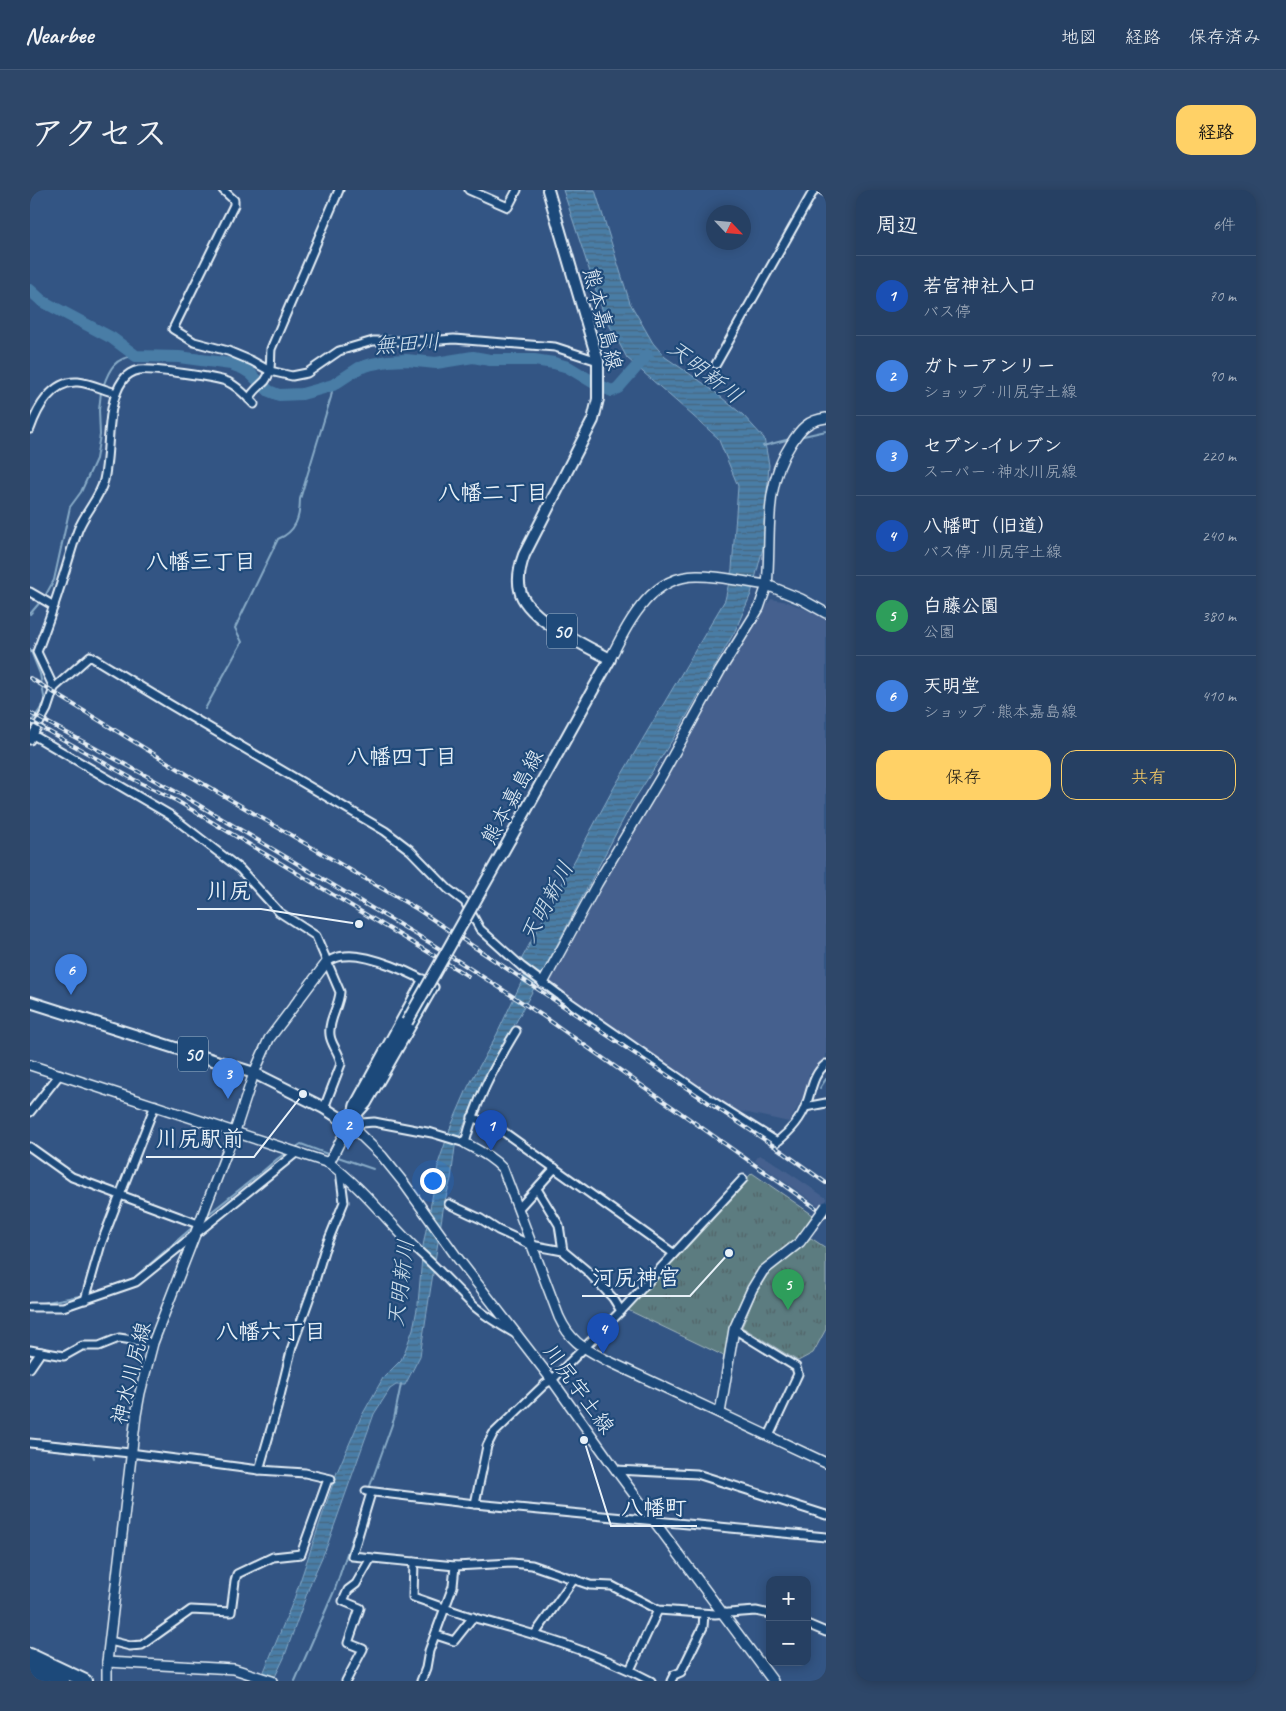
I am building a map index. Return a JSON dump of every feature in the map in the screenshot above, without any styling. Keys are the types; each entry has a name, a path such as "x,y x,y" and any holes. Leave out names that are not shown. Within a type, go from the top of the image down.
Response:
{"highway":[{"path":"30,1655 85,1681"},
{"path":"30,1665 63,1681"}],"main road":[{"name":"熊本嘉島線","path":"349,1124 610,660 551,625 533,612 520,591 519,579 524,555 593,420 599,379 598,361 548,190"},
{"path":"542,983 596,884 661,777 720,672 759,608 769,564 770,501 776,473 798,433 805,425 816,419 826,418"},
{"path":"610,660 632,618 660,588 673,581 696,576 724,578 763,585 801,599 826,613"},
{"name":"神水川尻線","path":"107,1681 107,1662 130,1453 140,1393 153,1343 235,1131 254,1073 269,1039 327,962"},
{"name":"50","path":"30,1002 254,1073 324,1108 349,1124"},
{"path":"30,1065 235,1131 329,1164 340,1171 416,1249"},
{"path":"329,1164 349,1124"},
{"name":"川尻宇土線","path":"349,1124 382,1156 422,1207 552,1380 616,1470 773,1681"},
{"path":"465,1143 487,1154 503,1169 566,1333 584,1348 638,1376 826,1463"},
{"path":"720,1413 734,1329 752,1289 763,1271 800,1242 826,1206"},
{"path":"107,1662 234,1670 272,1681"}],"street":[{"path":"223,190 234,200 234,205 172,329 194,342 228,351 252,361 268,374 292,376 306,373 339,351 373,341 454,339 546,347 598,361"},
{"path":"54,688 33,652 84,516 93,504 104,482 112,409 116,393 123,379 129,374 141,370 154,370 226,381 237,386 251,399 268,374 271,349 339,190"},
{"path":"469,190 508,207 517,190"},
{"path":"716,364 814,190"},
{"path":"822,190 826,192"},
{"path":"30,430 42,402 61,385 77,382 116,393"},
{"path":"33,594 52,604"},
{"path":"324,1108 341,1064 330,1034 331,1025 340,1001 340,992 316,936 279,912 240,869 170,815 32,738 48,709 54,688 90,656 385,831 410,850 448,889 465,902 480,929 542,983 712,1101 777,1142 786,1134 806,1107 813,1080 826,1064"},
{"path":"327,962 346,955 378,961 423,979 434,987 367,1104 349,1124"},
{"path":"349,1124 354,1105 423,979"},
{"path":"349,1124 374,1122 432,1133 465,1143 472,1116 492,1070 516,1032"},
{"path":"30,1112 60,1074"},
{"path":"806,1107 826,1103"},
{"path":"84,1300 101,1244 155,1105"},
{"path":"472,1116 501,1130 673,1253"},
{"path":"30,1147 72,1177 198,1224"},
{"path":"30,1307 63,1307 136,1282 297,1152"},
{"path":"518,1209 555,1168"},
{"path":"259,1470 292,1347 324,1251 344,1202 340,1171"},
{"path":"475,1504 487,1446 493,1434 545,1384 552,1380 621,1311 743,1179"},
{"path":"537,1188 558,1225 562,1251"},
{"path":"449,1204 481,1218 498,1230 531,1245 562,1251 586,1270 613,1298 621,1311"},
{"path":"416,1249 437,1267 476,1307 492,1320 516,1334"},
{"path":"734,1329 796,1367 798,1374 769,1436"},
{"path":"30,1350 64,1356 82,1346 98,1346 120,1338 153,1343"},
{"path":"30,1368 42,1352"},
{"path":"30,1443 130,1453 259,1470 305,1473 330,1479 301,1554 273,1558 238,1574 235,1581 232,1612 192,1610 142,1645 130,1646 110,1641"},
{"path":"616,1470 696,1474 826,1515"},
{"path":"766,1613 756,1611 704,1614 658,1610 612,1586 590,1585 532,1565 455,1566 352,1556 369,1492 475,1504 826,1537"},
{"path":"346,1681 363,1648 348,1643 360,1608 343,1601 348,1590 356,1584 371,1558"},
{"path":"414,1562 414,1597 473,1617 535,1634 630,1670 651,1681"},
{"path":"422,1681 444,1607 453,1586 455,1566"},
{"path":"535,1634 574,1579"},
{"path":"630,1670 658,1610"},
{"path":"671,1681 674,1675 681,1672 703,1627 704,1614"},
{"path":"436,1635 454,1641 473,1617"},
{"path":"811,1626 826,1632"},
{"path":"30,1674 45,1681"}],"shaded area":[{"path":"563,190 595,190 630,303 653,343 665,357 706,385 743,415 764,438 769,465 763,548 751,594 735,631 678,731 631,805 506,1041 484,1076 455,1147 420,1356 405,1385 396,1385 390,1389 374,1414 327,1546 311,1582 284,1658 273,1681 260,1681 294,1599 337,1472 361,1417 383,1378 401,1360 413,1329 418,1304 423,1246 439,1161 451,1126 468,1087 497,1034 529,966 521,960 612,791 725,600 732,569 738,486 718,438 627,358 604,315"},
{"path":"771,599 788,602 826,618 826,1057 809,1074 806,1093 789,1122 734,1110 546,980 720,677"},
{"path":"759,1155 770,1160 826,1198 826,1211 755,1161"}],"green space":[{"path":"752,1173 813,1215 797,1238 760,1268 746,1289 729,1328 726,1357 628,1310"},
{"path":"811,1238 826,1248 826,1329 813,1353 798,1361 742,1327 756,1293 768,1274"}],"waterway":[{"name":"無田川","path":"30,290 42,301 112,338 136,356 179,357 231,364 250,373 269,391 279,395 302,394 333,385 359,368 372,364 406,360 436,363 473,357 490,360 534,360 554,363 568,367 596,384 612,391 618,388 647,355"},
{"path":"103,387 114,365 123,359 136,356"},
{"path":"205,709 242,642 235,628 278,539 293,528 298,518 300,499 333,385"},
{"path":"44,598 54,580 70,507 81,492 96,459 100,435 99,410 101,392"},
{"path":"799,437 826,431"},
{"path":"763,446 790,439"},
{"path":"30,614 41,601"},
{"path":"30,649 40,674 45,702 30,724"},
{"path":"820,1088 826,1079"},
{"path":"293,1149 301,1144 330,1155"},
{"path":"206,1216 287,1152"},
{"path":"335,1156 373,1169"},
{"path":"90,1294 134,1278 195,1225"},
{"path":"30,1303 42,1303 85,1295"},
{"path":"370,1486 394,1419 401,1384"},
{"path":"30,1447 37,1447"},
{"path":"59,1449 74,1451"},
{"path":"92,1451 94,1458"},
{"path":"295,1681 335,1589 366,1497"}],"railway":[{"path":"30,678 190,776 417,909 780,1150 826,1183"},
{"path":"30,713 182,795 432,944 543,1016 826,1215"},
{"path":"30,721 133,779 177,801 468,976"}],"place":[{"name":"川尻","path":"359,924"},
{"name":"天明堂","path":"71,995"},
{"name":"川尻駅前","path":"303,1094"},
{"name":"セブン-イレブン","path":"228,1099"},
{"name":"ガトーアンリー","path":"348,1150"},
{"name":"若宮神社入口","path":"491,1151"},
{"name":"河尻神宮","path":"729,1253"},
{"name":"白藤公園","path":"788,1310"},
{"name":"八幡町（旧道）","path":"603,1354"},
{"name":"八幡町","path":"584,1440"}],"district":[{"name":"八幡二丁目","path":"493,493"},
{"name":"八幡三丁目","path":"201,562"},
{"name":"八幡四丁目","path":"402,757"},
{"name":"八幡六丁目","path":"271,1332"}],"water label":[{"name":"天明新川","path":"705,372"},
{"name":"天明新川","path":"547,902"},
{"name":"天明新川","path":"401,1283"}]}
